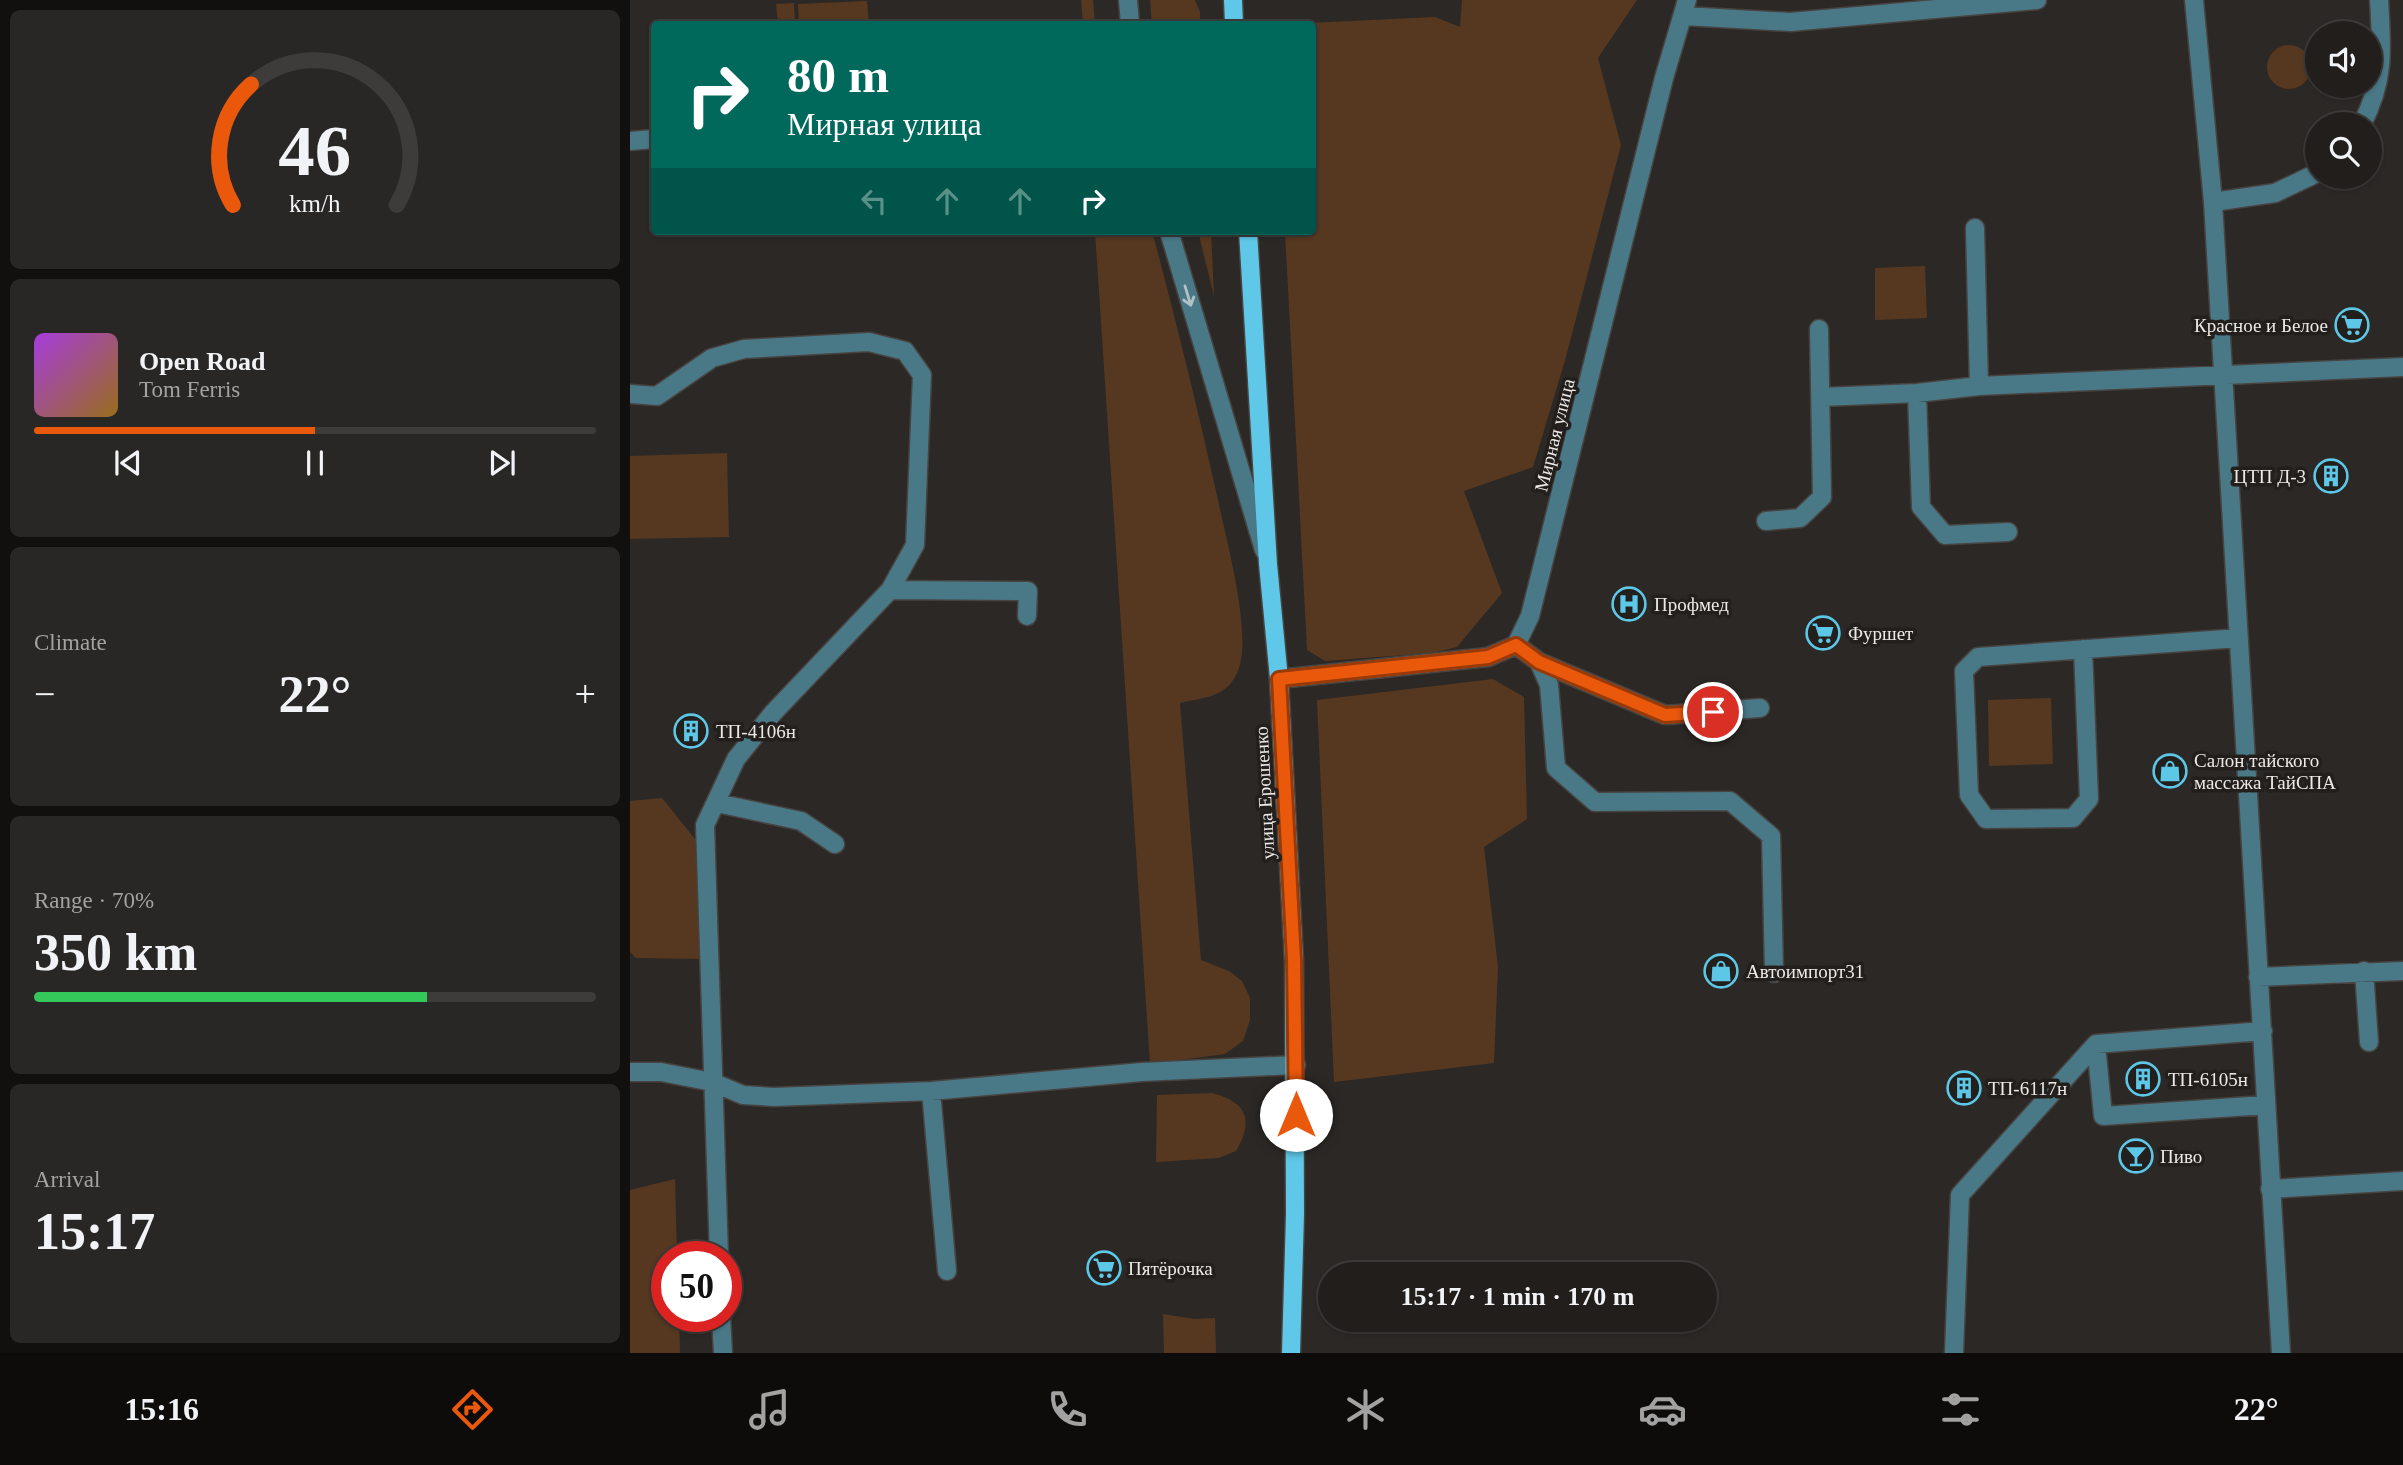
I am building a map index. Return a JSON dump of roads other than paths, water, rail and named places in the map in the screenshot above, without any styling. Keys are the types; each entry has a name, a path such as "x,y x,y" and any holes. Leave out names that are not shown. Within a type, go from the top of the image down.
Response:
{"main road":[{"path":"1233,0 1234,21"},
{"name":"улица Ерошенко","path":"1248,235 1268,564 1279,679 1294,960 1296,1065 1291,1353"}],"street":[{"path":"1128,0 1130,21"},
{"path":"1685,8 1790,22 2037,0"},
{"path":"2194,0 2213,202 2281,1353"},
{"path":"2368,112 2383,57 2379,0"},
{"name":"Мирная улица","path":"1516,645 1530,616 1664,78 1685,8"},
{"path":"630,141 651,139"},
{"path":"2213,202 2275,193 2305,179"},
{"path":"1975,228 1979,386"},
{"path":"1170,235 1268,564"},
{"path":"1766,521 1800,518 1822,497 1819,329"},
{"path":"630,394 657,396 712,358 744,349 869,342 905,351 922,374 915,545 890,590 773,713 736,760 705,825 718,1241"},
{"path":"1822,397 1917,393 1979,386 2403,367"},
{"path":"1917,393 1921,507 1945,535 2008,532"},
{"path":"890,590 1028,591 1027,616"},
{"path":"2083,649 2089,799 2073,818 1986,819 1969,795 1964,671 1978,657 2083,649 2239,638"},
{"path":"1279,679 1488,657 1516,645 1539,662 1665,715 1760,708"},
{"path":"1539,662 1549,685 1556,768 1595,802 1730,801 1771,836 1774,973"},
{"path":"717,803 801,821 835,844"},
{"path":"2364,971 2369,1042"},
{"path":"2258,976 2403,971"},
{"path":"1954,1353 1960,1195 2096,1044 2263,1031"},
{"path":"2096,1044 2103,1116 2265,1105"},
{"path":"630,1072 661,1072 712,1082 743,1095 774,1097 931,1091 1142,1072 1296,1065"},
{"path":"931,1091 947,1271"},
{"path":"2270,1189 2403,1181"},
{"path":"722,1332 723,1353"}],"place":[{"name":"Красное и Белое","path":"2352,325"},
{"name":"ЦТП Д-3","path":"2331,476"},
{"name":"Профмед","path":"1629,604"},
{"name":"Фуршет","path":"1823,633"},
{"name":"ТП-4106н","path":"691,731"},
{"name":"Салон тайского массажа ТайСПА","path":"2170,771"},
{"name":"Автоимпорт31","path":"1721,971"},
{"name":"ТП-6105н","path":"2143,1079"},
{"name":"ТП-6117н","path":"1964,1088"},
{"name":"Пиво","path":"2136,1156"},
{"name":"Пятёрочка","path":"1104,1268"}]}
